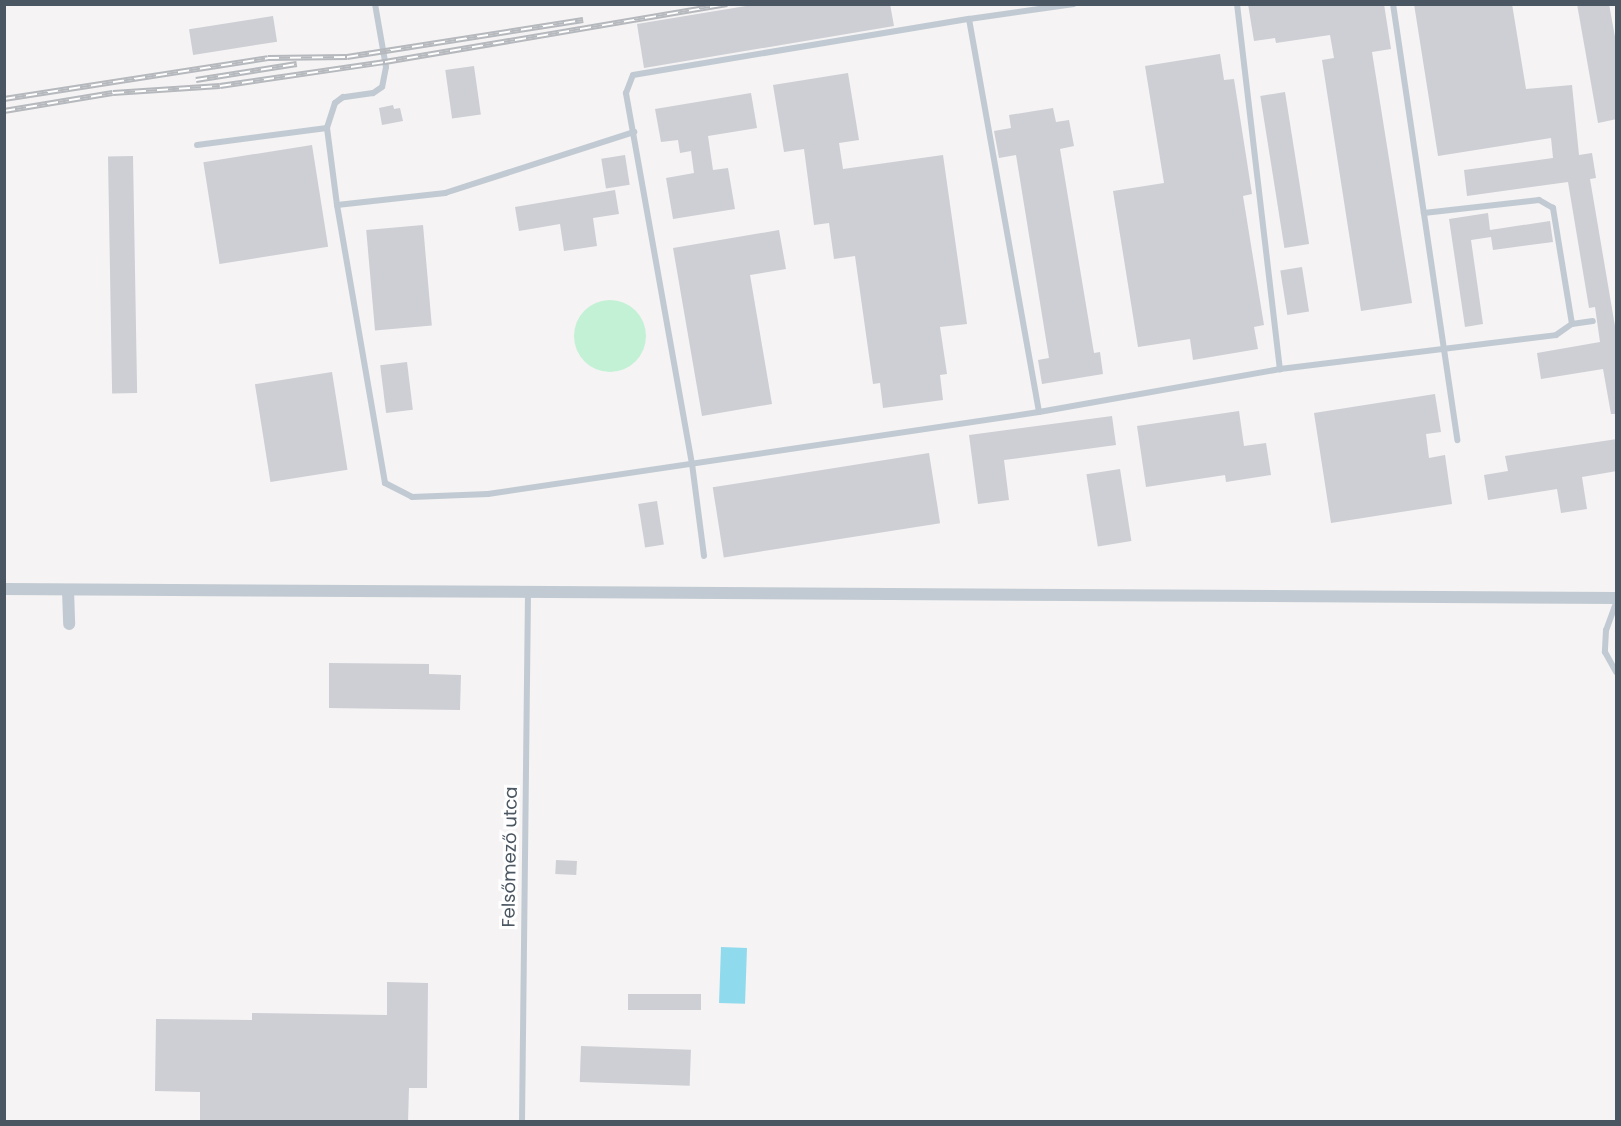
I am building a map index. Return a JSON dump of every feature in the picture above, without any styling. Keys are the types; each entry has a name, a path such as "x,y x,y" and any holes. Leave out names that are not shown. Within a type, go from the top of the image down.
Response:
{"street":[{"path":"4,589 1617,601"},
{"path":"68,590 69,624"}],"lane":[{"path":"375,4 386,68 382,87 373,93 343,97 335,103 327,128 337,205 384,483 412,497 488,494 692,464 1038,412 1280,369 1556,334 1572,324 1593,321"},
{"path":"704,556 692,464 626,93 633,75 969,19 1074,4"},
{"path":"1237,4 1280,369"},
{"path":"1393,4 1457,440"},
{"path":"969,19 1038,412"},
{"path":"197,145 327,128"},
{"path":"337,205 445,193 634,132"},
{"path":"1424,213 1539,200 1553,208 1572,324"},
{"name":"Felsőmező utca","path":"522,1122 528,593"},
{"path":"1617,601 1606,630 1605,652 1617,672"}],"green space":[{"path":"610,300 630,306 640,316 646,336 640,356 630,366 610,372 590,366 580,356 574,336 580,316 590,306"}],"water":[{"path":"721,947 747,948 745,1004 719,1003"}],"building":[{"path":"758,4 890,4 894,26 644,68 637,24"},
{"path":"1248,4 1384,4 1391,49 1372,52 1412,303 1361,311 1322,60 1334,58 1330,35 1276,43 1275,38 1254,41"},
{"path":"1414,4 1512,4 1526,89 1572,85 1579,155 1592,153 1596,178 1590,179 1617,338 1617,414 1611,414 1603,369 1541,379 1537,353 1600,342 1595,307 1589,308 1568,182 1467,196 1464,170 1553,158 1551,138 1438,156"},
{"path":"1577,4 1609,4 1617,48 1617,119 1598,123"},
{"path":"273,16 277,42 193,55 189,29"},
{"path":"1220,54 1224,80 1234,79 1252,194 1243,196 1264,325 1254,327 1258,349 1193,360 1190,339 1138,347 1113,191 1164,183 1145,66"},
{"path":"474,66 481,115 452,119 445,70"},
{"path":"848,73 859,140 839,143 843,169 943,155 967,324 940,327 947,374 940,375 943,400 883,408 880,383 873,384 855,256 834,259 829,223 814,225 804,149 784,152 773,85"},
{"path":"1285,92 1309,244 1284,248 1260,96"},
{"path":"751,93 757,128 708,136 713,170 728,168 735,209 673,219 666,178 694,173 691,151 680,153 678,140 661,142 655,109"},
{"path":"393,105 394,109 400,108 403,121 382,125 379,108"},
{"path":"1053,108 1056,122 1069,120 1074,146 1060,149 1094,353 1100,352 1103,374 1042,384 1038,360 1049,358 1016,155 999,158 994,131 1011,128 1009,115"},
{"path":"312,145 328,247 219,264 203,162"},
{"path":"625,155 630,185 606,188 601,159"},
{"path":"108,156 133,156 137,393 112,393"},
{"path":"615,190 619,214 593,218 597,246 564,251 560,224 519,231 515,207"},
{"path":"1488,213 1490,230 1550,221 1553,242 1493,250 1491,237 1471,240 1483,324 1465,327 1449,219"},
{"path":"423,225 432,326 375,331 366,230"},
{"path":"779,230 786,269 750,275 772,404 702,416 673,248"},
{"path":"1302,267 1309,311 1287,315 1280,270"},
{"path":"407,362 413,410 386,413 380,365"},
{"path":"332,372 347,470 270,482 255,384"},
{"path":"1435,394 1441,432 1426,434 1429,458 1445,455 1452,504 1331,523 1314,413"},
{"path":"1239,411 1244,446 1266,443 1271,475 1226,482 1225,475 1146,487 1137,426"},
{"path":"1112,416 1116,445 1004,460 1009,500 978,504 969,435"},
{"path":"1617,439 1617,471 1582,477 1587,509 1561,513 1557,489 1488,500 1484,475 1508,471 1505,456"},
{"path":"929,453 940,523 724,557 713,487"},
{"path":"1120,469 1131,541 1098,546 1086,474"},
{"path":"657,501 664,544 645,547 638,504"},
{"path":"329,663 429,664 429,674 461,675 460,710 329,708"},
{"path":"556,860 577,861 576,875 555,874"},
{"path":"387,982 428,983 427,1088 409,1088 408,1122 200,1122 200,1092 155,1091 156,1019 252,1020 252,1013 387,1015"},
{"path":"628,994 701,994 701,1010 628,1010"},
{"path":"581,1046 691,1050 690,1086 580,1082"}],"railway":[{"path":"4,111 113,93 220,86 385,62 727,4"},
{"path":"4,99 268,58 347,57 583,20"},
{"path":"196,80 297,64"}]}
